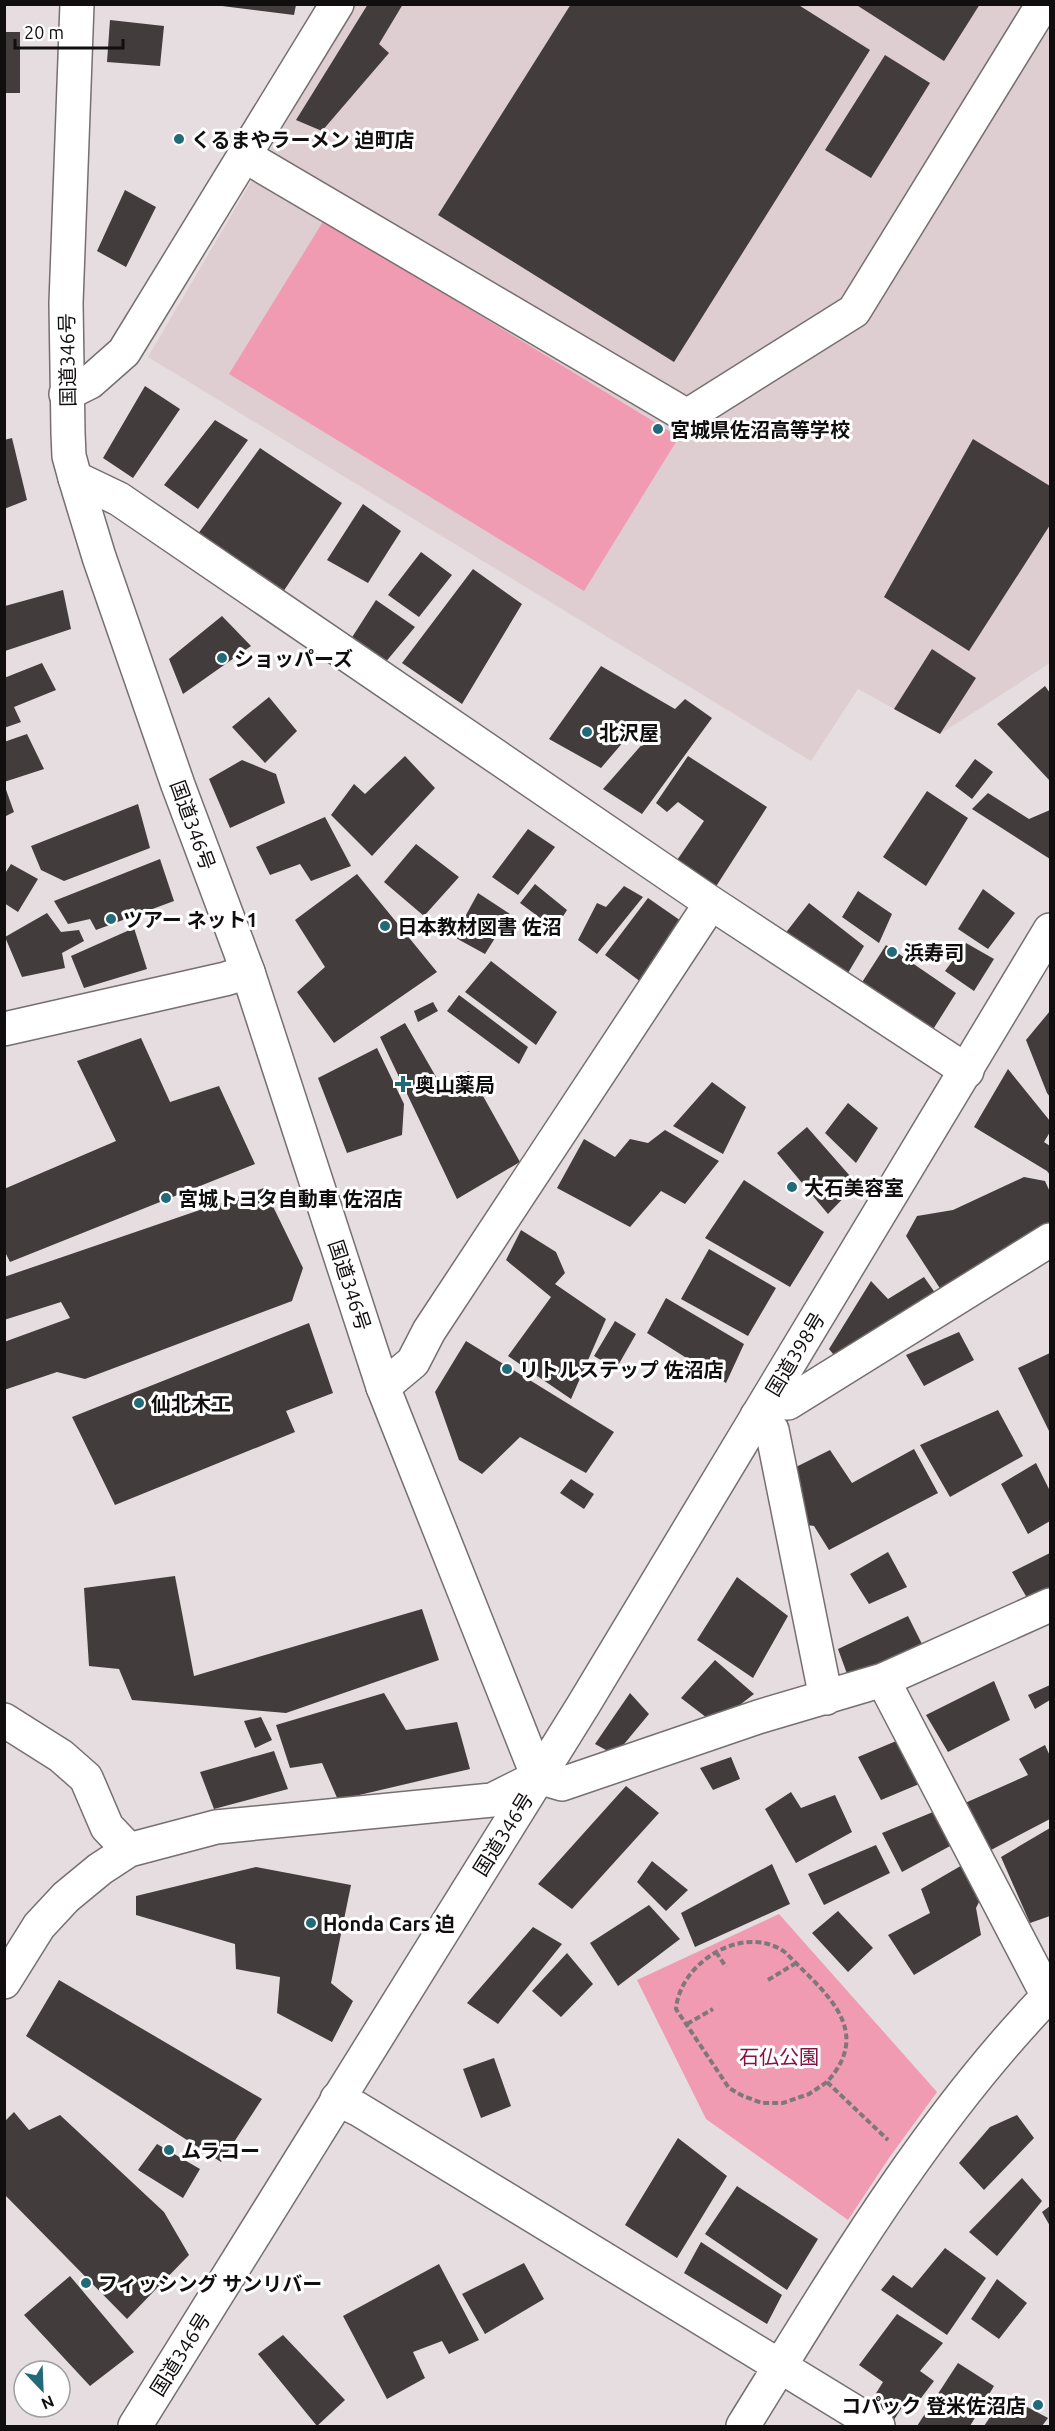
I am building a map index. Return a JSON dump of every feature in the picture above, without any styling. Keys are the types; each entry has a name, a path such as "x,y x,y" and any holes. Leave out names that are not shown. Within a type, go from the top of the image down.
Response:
{"main road":[{"name":"国道346号","path":"76,4 66,303 69,456 99,556 178,785 248,972 383,1387 538,1776 135,2427"},
{"path":"66,394 90,382 124,352 337,4"},
{"path":"245,156 687,416 854,311 1043,4"},
{"path":"75,477 119,499 711,903 967,1071"},
{"path":"383,1387 413,1362 429,1331 711,903"},
{"name":"国道398号","path":"538,1776 584,1704 1050,930"},
{"path":"6,1020 225,979 248,972"},
{"path":"826,1698 772,1430 762,1408 788,1403 1050,1240"},
{"path":"4,1982 39,1926 66,1897 100,1869 129,1850 216,1827 492,1800 538,1776 561,1784 758,1717 883,1680 1050,1605"},
{"path":"743,2427 840,2268 931,2137 1029,2015 1050,1997 883,1680"},
{"path":"4,1720 61,1756 86,1778 107,1827 129,1850"},
{"path":"337,2099 358,2109 878,2427"}],"path":[{"path":"768,1943 778,1947 796,1963 837,2006 844,2023 844,2049 838,2066 827,2082 803,2097 783,2103 762,2103 729,2088 676,2009 680,1990 690,1973 704,1959 731,1946 768,1943"},
{"path":"716,1952 726,1967"},
{"path":"768,1980 796,1963"},
{"path":"687,2024 713,2009"},
{"path":"827,2082 912,2164"}],"shaded area":[{"name":"宮城県佐沼高等学校","path":"355,5 1050,5 1050,663 940,734 858,689 811,761 148,357"}],"green space":[{"path":"324,220 679,437 584,591 229,374"},
{"name":"石仏公園","path":"779,1914 937,2092 848,2220 706,2119 637,1980"}],"building":[{"path":"368,4 403,4 379,44 389,53 322,131 296,120"},
{"path":"571,4 797,4 870,50 674,362 438,215"},
{"path":"855,4 980,4 944,61"},
{"path":"214,5 296,5 294,15"},
{"path":"110,20 164,26 160,66 107,62"},
{"path":"4,32 20,32 20,93 4,93"},
{"path":"885,55 930,83 871,178 825,150"},
{"path":"125,190 156,207 126,267 97,251"},
{"path":"145,386 180,409 133,478 103,458"},
{"path":"215,420 248,440 198,509 164,485"},
{"path":"12,438 27,500 4,509 4,440"},
{"path":"973,439 1050,486 1050,525 969,651 884,597"},
{"path":"260,448 342,503 281,595 195,538"},
{"path":"363,504 401,531 368,583 327,560"},
{"path":"421,552 452,575 419,617 388,595"},
{"path":"473,569 522,604 462,704 402,663"},
{"path":"63,590 71,629 5,651 5,606"},
{"path":"376,600 415,627 384,664 349,642"},
{"path":"222,616 251,646 183,694 169,659"},
{"path":"932,649 976,678 940,734 894,709"},
{"path":"42,663 56,690 14,707 21,722 4,728 4,678"},
{"path":"601,666 675,709 685,699 712,718 642,814 603,789 645,741 631,733 601,768 549,739"},
{"path":"1045,686 1050,693 1050,781 997,724"},
{"path":"269,697 297,731 265,763 232,727"},
{"path":"27,734 44,769 4,782 4,742"},
{"path":"405,756 435,788 372,856 331,815 354,784 365,794"},
{"path":"688,756 767,807 715,888 675,863 704,821 678,802 667,812 656,803"},
{"path":"975,759 993,772 972,799 955,786"},
{"path":"242,760 276,774 285,803 230,828 209,779"},
{"path":"4,784 14,812 4,817"},
{"path":"927,791 968,818 926,886 883,857"},
{"path":"988,793 1029,819 1050,810 1050,859 972,809"},
{"path":"138,804 150,848 64,881 41,870 31,846"},
{"path":"325,817 351,866 311,881 300,864 270,875 256,847"},
{"path":"528,829 555,847 518,895 492,877"},
{"path":"416,844 459,877 424,916 384,882"},
{"path":"160,859 174,901 96,930 90,919 68,924 54,901"},
{"path":"11,864 38,879 18,912 4,903 4,875"},
{"path":"357,874 437,972 334,1043 297,992 325,967 295,920"},
{"path":"535,884 567,910 555,929 520,903"},
{"path":"624,886 643,897 597,954 578,940 597,903 606,907"},
{"path":"983,889 1015,913 988,949 958,929"},
{"path":"858,891 892,914 879,943 842,917"},
{"path":"478,893 510,914 485,954 454,937"},
{"path":"648,898 684,923 645,985 605,955"},
{"path":"809,903 864,946 848,973 784,935"},
{"path":"47,913 61,932 79,930 84,941 62,953 65,968 22,977 5,937"},
{"path":"134,928 147,969 84,988 71,956"},
{"path":"966,943 994,959 974,991 945,971"},
{"path":"886,945 956,993 932,1031 859,987"},
{"path":"491,961 557,1012 536,1045 465,992"},
{"path":"459,995 528,1047 519,1064 447,1011"},
{"path":"433,1002 438,1011 418,1022 414,1011"},
{"path":"1050,1011 1050,1097 1026,1040"},
{"path":"405,1023 439,1082 469,1071 520,1162 457,1199 380,1037"},
{"path":"141,1038 170,1102 219,1086 255,1164 10,1262 4,1250 4,1189 116,1141 77,1061"},
{"path":"377,1048 404,1104 402,1135 347,1153 318,1078"},
{"path":"1008,1069 1050,1121 1050,1132 1044,1142 1050,1146 1050,1175 974,1127"},
{"path":"712,1082 746,1107 723,1154 673,1126"},
{"path":"848,1103 878,1128 856,1163 825,1133"},
{"path":"807,1127 857,1184 828,1214 777,1153"},
{"path":"665,1130 719,1161 685,1204 661,1191 630,1227 557,1188 584,1139 615,1157 630,1139 648,1143"},
{"path":"1024,1177 1045,1181 1050,1192 1050,1223 941,1290 906,1236 917,1216 953,1210"},
{"path":"744,1180 824,1232 790,1287 705,1238"},
{"path":"264,1188 303,1268 292,1301 85,1379 57,1372 4,1390 4,1342 70,1318 61,1302 4,1320 4,1277"},
{"path":"521,1230 556,1252 565,1273 555,1284 606,1319 571,1399 508,1356 551,1297 506,1260"},
{"path":"709,1249 776,1288 748,1336 681,1299"},
{"path":"924,1277 938,1297 838,1360 829,1349 871,1281 888,1299"},
{"path":"666,1298 744,1344 726,1383 647,1333"},
{"path":"615,1321 636,1334 616,1369 594,1356"},
{"path":"309,1323 333,1393 286,1411 295,1432 115,1505 72,1417"},
{"path":"959,1332 974,1360 924,1386 906,1355"},
{"path":"466,1341 614,1432 586,1473 520,1437 482,1474 459,1460 435,1392"},
{"path":"1050,1353 1050,1433 1018,1368"},
{"path":"998,1410 1023,1456 950,1497 920,1445"},
{"path":"914,1449 938,1493 829,1550 814,1526 807,1525 786,1472 830,1450 852,1483"},
{"path":"1036,1463 1050,1491 1050,1521 1028,1534 1001,1484"},
{"path":"571,1479 594,1494 584,1509 560,1493"},
{"path":"888,1552 907,1587 869,1604 850,1574"},
{"path":"1050,1553 1050,1593 1030,1603 1012,1572"},
{"path":"175,1576 194,1676 422,1609 439,1660 286,1713 132,1700 119,1669 89,1666 84,1588"},
{"path":"737,1577 788,1616 753,1678 697,1640"},
{"path":"908,1616 925,1650 850,1682 838,1649"},
{"path":"715,1660 754,1694 715,1724 681,1698"},
{"path":"994,1681 1010,1720 948,1752 926,1715"},
{"path":"1050,1685 1050,1700 1035,1709 1028,1695"},
{"path":"384,1693 406,1730 457,1722 470,1769 338,1800 322,1763 290,1768 276,1725"},
{"path":"630,1693 649,1714 615,1755 595,1744"},
{"path":"261,1717 272,1740 255,1748 244,1721"},
{"path":"901,1739 924,1782 881,1800 858,1757"},
{"path":"1045,1745 1050,1756 1050,1819 991,1850 965,1803 1028,1775 1019,1759"},
{"path":"274,1751 288,1789 214,1809 200,1772"},
{"path":"731,1757 740,1779 713,1790 700,1768"},
{"path":"626,1786 659,1813 572,1909 538,1884"},
{"path":"791,1792 801,1808 835,1795 852,1832 796,1863 765,1809"},
{"path":"933,1812 952,1845 902,1872 882,1833"},
{"path":"1050,1828 1050,1916 1030,1923 1001,1857"},
{"path":"876,1845 890,1873 824,1905 808,1874"},
{"path":"652,1861 688,1890 666,1911 637,1882"},
{"path":"772,1864 790,1904 695,1947 681,1913"},
{"path":"964,1864 982,1896 976,1908 981,1935 914,1975 888,1935 930,1913 921,1889"},
{"path":"256,1867 351,1885 331,1983 353,2001 332,2042 277,2013 280,1977 236,1969 235,1944 136,1915 136,1896"},
{"path":"649,1905 680,1939 618,1986 590,1943"},
{"path":"838,1911 873,1948 848,1972 812,1933"},
{"path":"533,1927 562,1944 498,2024 467,2003"},
{"path":"567,1953 593,1984 561,2017 532,1991"},
{"path":"59,1980 262,2099 221,2162 26,2036"},
{"path":"494,2058 511,2106 481,2118 463,2069"},
{"path":"14,2112 29,2130 60,2115 164,2212 189,2255 127,2319 5,2195 5,2121"},
{"path":"1017,2115 1034,2138 984,2190 959,2163 990,2127"},
{"path":"678,2138 727,2176 677,2258 625,2225"},
{"path":"157,2144 200,2169 183,2198 138,2170"},
{"path":"1022,2178 1042,2201 997,2256 969,2232"},
{"path":"737,2186 818,2239 787,2290 705,2234"},
{"path":"1050,2206 1050,2226 1042,2212"},
{"path":"701,2242 782,2295 767,2324 684,2273"},
{"path":"945,2248 986,2278 947,2335 881,2290 893,2275 912,2288"},
{"path":"524,2263 544,2299 485,2334 462,2294"},
{"path":"439,2264 479,2340 449,2354 442,2341 413,2352 425,2378 387,2399 343,2316"},
{"path":"70,2276 134,2352 90,2386 72,2367 72,2359 65,2359 24,2315"},
{"path":"997,2279 1027,2303 999,2339 971,2319"},
{"path":"897,2314 943,2343 920,2371 934,2381 915,2406 908,2398 890,2426 865,2411 883,2382 859,2365"},
{"path":"283,2335 345,2400 317,2426 258,2354"},
{"path":"958,2363 994,2386 970,2426 917,2426"},
{"path":"1005,2395 1048,2418 1042,2426 984,2426"}],"place":[{"name":"くるまやラーメン 迫町店","path":"179,139"},
{"name":"宮城県佐沼高等学校","path":"658,429"},
{"name":"ショッパーズ","path":"222,658"},
{"name":"北沢屋","path":"587,732"},
{"name":"ツアー ネット1","path":"111,919"},
{"name":"日本教材図書 佐沼","path":"385,926"},
{"name":"浜寿司","path":"892,952"},
{"name":"奥山薬局","path":"403,1084"},
{"name":"大石美容室","path":"792,1187"},
{"name":"宮城トヨタ自動車 佐沼店","path":"166,1198"},
{"name":"リトルステップ 佐沼店","path":"507,1369"},
{"name":"仙北木工","path":"139,1403"},
{"name":"Honda Cars 迫","path":"311,1923"},
{"name":"ムラコー","path":"169,2150"},
{"name":"フィッシング サンリバー","path":"86,2283"},
{"name":"コパック 登米佐沼店","path":"1038,2405"}]}
